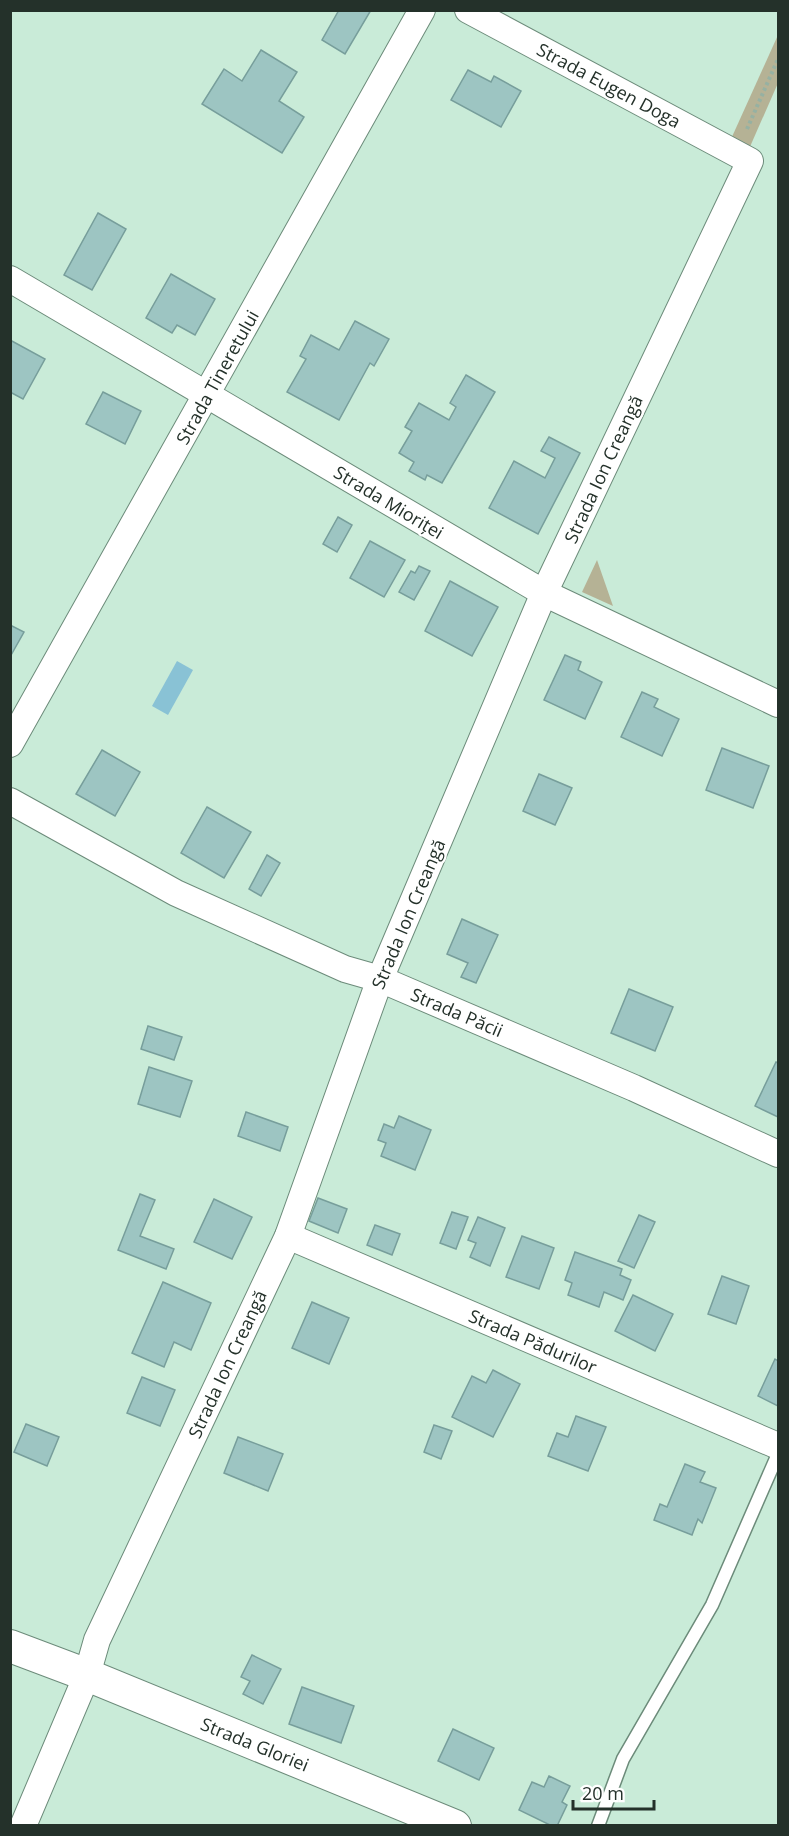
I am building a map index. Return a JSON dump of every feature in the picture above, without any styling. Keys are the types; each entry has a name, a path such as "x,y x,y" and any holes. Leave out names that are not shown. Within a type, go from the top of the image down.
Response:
{"street":[{"name":"Strada Tineretului","path":"10,744 423,10"},
{"name":"Strada Eugen Doga","path":"468,10 743,158"},
{"name":"Strada Ion Creangă","path":"87,1675 97,1640 288,1236 380,979 544,593 743,158"},
{"name":"Strada Mioriței","path":"10,279 544,593 778,704"},
{"name":"Strada Păcii","path":"10,801 176,893 345,969 380,979 634,1088 778,1154"},
{"name":"Strada Pădurilor","path":"288,1236 778,1446"},
{"name":"Strada Gloriei","path":"10,1646 87,1675 421,1819 455,1826"},
{"path":"23,1826 87,1675"}],"lane":[{"path":"598,1826 623,1759 712,1605 778,1454"}],"path":[{"path":"743,158 778,59"}],"shaded area":[{"path":"778,35 778,83 749,149 731,139"},
{"path":"597,560 613,606 582,592"}],"water":[{"path":"177,661 193,670 168,715 152,706"}],"building":[{"path":"339,10 371,10 345,54 322,40"},
{"path":"261,50 297,72 279,101 304,117 282,153 202,104 224,69 242,81"},
{"path":"468,70 491,82 494,76 521,91 501,127 451,100"},
{"path":"98,213 126,229 92,290 64,275"},
{"path":"171,274 215,299 195,335 177,325 172,333 146,318"},
{"path":"355,321 389,339 374,366 370,363 339,420 287,392 306,359 300,356 311,335 339,350"},
{"path":"10,340 45,359 23,399 10,392"},
{"path":"466,375 495,392 442,483 427,475 425,480 409,471 414,462 399,453 412,431 405,427 419,403 449,420 456,407 450,403"},
{"path":"103,392 141,411 125,444 86,424"},
{"path":"549,437 580,453 538,534 489,508 514,461 545,478 555,458 541,451"},
{"path":"338,517 352,525 337,552 323,544"},
{"path":"370,541 405,560 384,597 350,578"},
{"path":"419,566 430,571 414,600 399,592 411,571 415,573"},
{"path":"450,581 498,607 472,656 425,631"},
{"path":"10,625 24,632 10,657"},
{"path":"565,655 581,662 578,670 602,682 585,719 544,700"},
{"path":"642,692 658,699 654,707 679,719 662,756 621,737"},
{"path":"722,748 769,766 753,808 706,790"},
{"path":"102,750 140,772 115,816 76,794"},
{"path":"539,774 572,788 555,825 523,811"},
{"path":"207,807 251,832 224,878 181,853"},
{"path":"267,855 280,863 261,896 249,889"},
{"path":"462,919 498,935 476,983 461,977 468,963 447,954"},
{"path":"629,989 673,1007 655,1051 611,1033"},
{"path":"148,1026 182,1037 174,1060 141,1049"},
{"path":"776,1062 778,1063 778,1117 755,1106"},
{"path":"149,1067 192,1081 180,1117 138,1104"},
{"path":"246,1112 288,1127 280,1151 238,1136"},
{"path":"399,1116 431,1130 415,1170 381,1156 386,1143 378,1140 384,1124 394,1128"},
{"path":"140,1194 155,1200 140,1236 174,1249 166,1269 118,1250"},
{"path":"318,1198 347,1209 338,1233 309,1221"},
{"path":"214,1199 252,1217 232,1259 194,1242"},
{"path":"452,1212 468,1217 456,1249 440,1243"},
{"path":"639,1215 655,1222 634,1268 618,1261"},
{"path":"478,1217 505,1228 490,1266 470,1257 476,1243 468,1240"},
{"path":"375,1225 400,1234 392,1255 367,1245"},
{"path":"522,1236 554,1248 539,1289 506,1277"},
{"path":"575,1252 622,1269 620,1275 631,1280 623,1300 604,1292 599,1307 568,1295 572,1283 565,1280"},
{"path":"722,1276 749,1286 736,1324 708,1314"},
{"path":"163,1282 211,1303 191,1350 174,1342 164,1367 132,1353"},
{"path":"633,1295 673,1314 655,1351 615,1331"},
{"path":"312,1302 349,1318 329,1364 292,1348"},
{"path":"775,1359 778,1361 778,1406 758,1396"},
{"path":"493,1370 520,1384 493,1437 452,1417 472,1376 486,1383"},
{"path":"142,1377 175,1390 160,1426 127,1413"},
{"path":"576,1416 606,1427 588,1471 548,1456 557,1433 568,1437"},
{"path":"26,1424 59,1437 47,1466 14,1452"},
{"path":"434,1425 452,1431 441,1459 424,1452"},
{"path":"238,1437 283,1454 268,1491 224,1473"},
{"path":"685,1464 705,1472 700,1482 716,1488 702,1523 698,1519 692,1535 654,1520 660,1504 667,1507"},
{"path":"252,1655 281,1669 263,1704 243,1694 250,1681 241,1677"},
{"path":"302,1687 354,1706 341,1743 289,1724"},
{"path":"453,1729 494,1748 479,1780 438,1761"},
{"path":"549,1776 570,1786 562,1802 567,1805 557,1826 552,1826 519,1810 532,1782 544,1787"}]}
